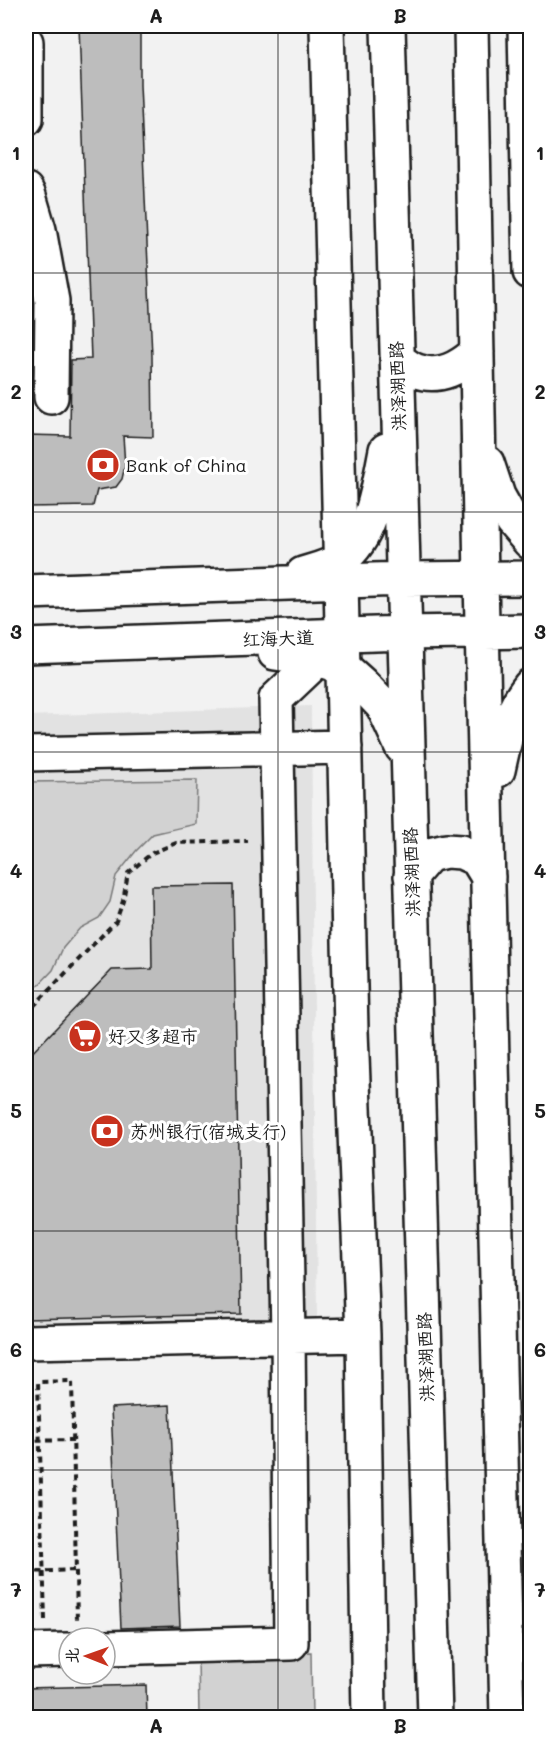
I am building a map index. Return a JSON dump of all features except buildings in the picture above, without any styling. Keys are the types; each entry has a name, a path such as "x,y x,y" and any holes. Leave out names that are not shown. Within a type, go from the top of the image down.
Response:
{"main road":[{"path":"327,26 341,570 334,654 345,747 351,1031 363,1335 369,1718"},
{"name":"洪泽湖西路","path":"388,26 435,1718"},
{"path":"471,26 482,632 507,1718"},
{"path":"525,26 531,272"},
{"path":"26,42 26,119"},
{"path":"26,190 39,230 52,302 51,397"},
{"path":"341,570 364,530 376,500 397,374 416,371 432,375 448,371 466,362 477,352"},
{"path":"478,435 498,496 512,521 531,542"},
{"path":"26,592 274,583 341,570 403,579 531,578"},
{"name":"红海大道","path":"26,646 193,641 334,654 404,633 531,630"},
{"path":"117,1648 291,1643 288,1336 276,699 334,654"},
{"path":"334,654 383,706 408,760"},
{"path":"487,825 508,725 523,696 531,686"},
{"path":"26,754 345,747"},
{"path":"411,876 429,855 446,851 460,852 477,859 488,878"},
{"path":"26,1342 363,1335"}],"path":[{"path":"26,1014 116,921 123,901 128,873 152,853 176,843 278,841"},
{"path":"72,1381 76,1570 54,1645 43,1571 38,1382 72,1381"},
{"path":"26,1441 73,1440"},
{"path":"26,1572 76,1570"}],"shaded area":[{"path":"311,706 317,1318 26,1325 26,716"},
{"path":"197,780 196,824 153,834 136,851 116,876 110,902 99,918 80,928 63,948 53,970 33,991 26,995 26,782"},
{"path":"311,1652 312,1717 199,1717 198,1655"}],"place":[{"name":"Bank of China","path":"103,465"},
{"name":"好又多超市","path":"85,1036"},
{"name":"苏州银行(宿城支行)","path":"107,1131"}]}
